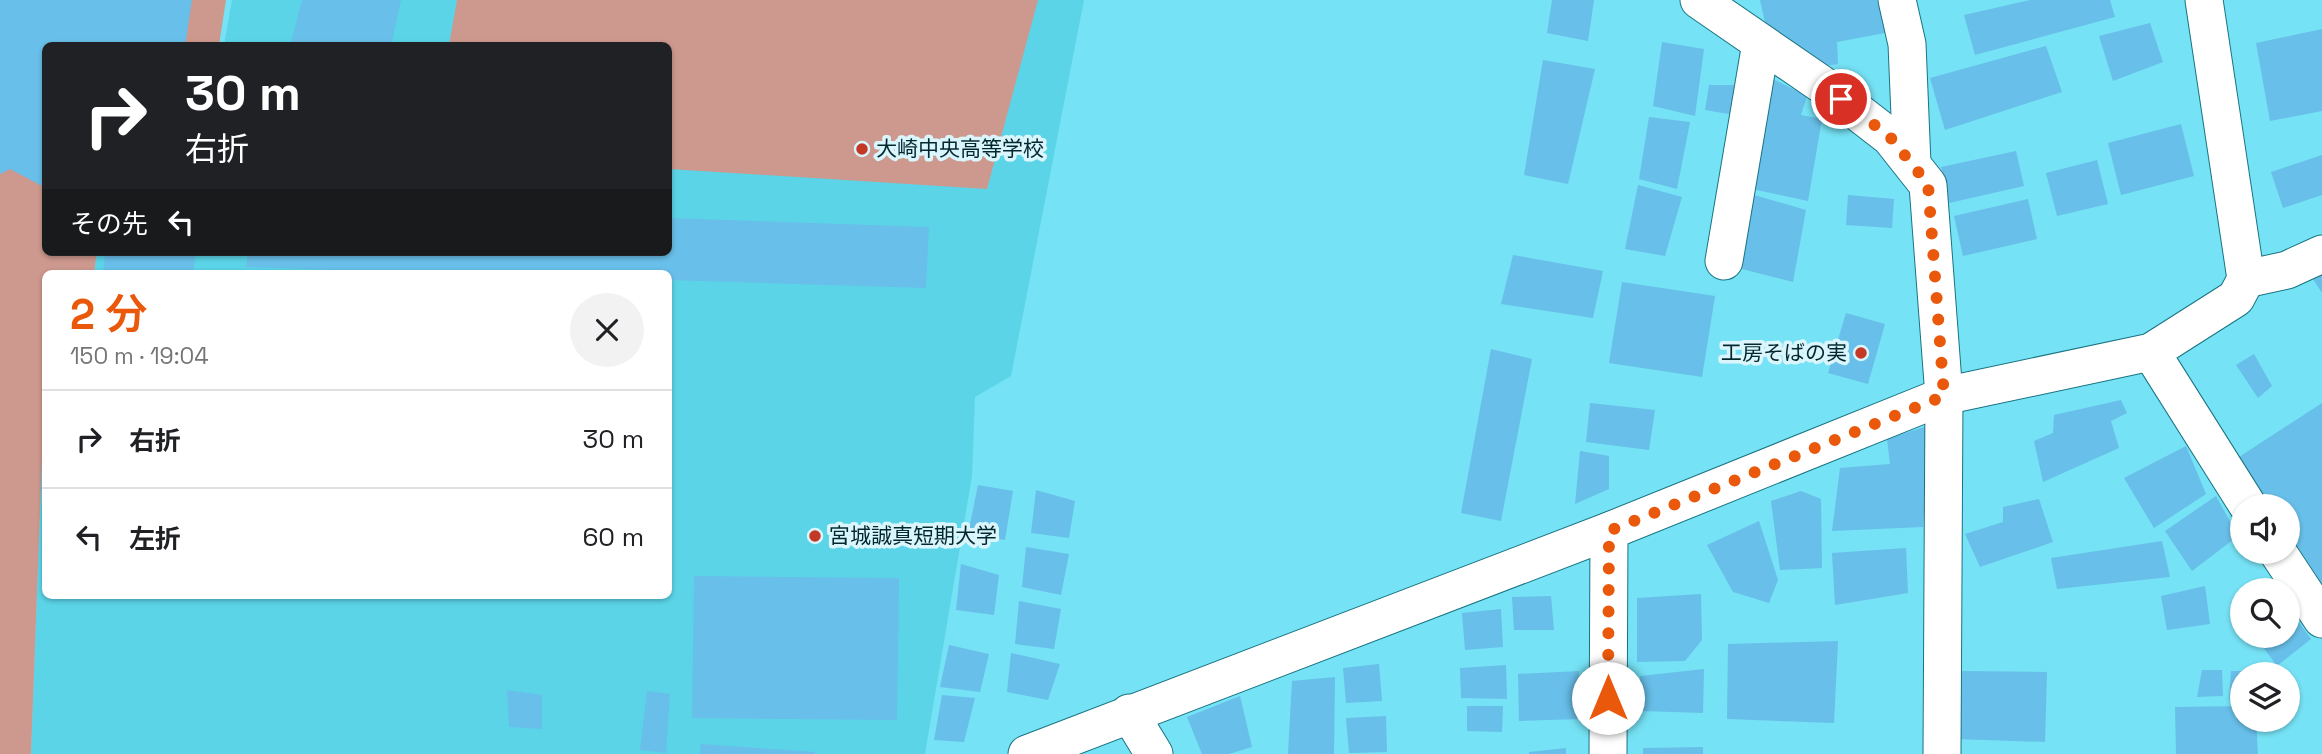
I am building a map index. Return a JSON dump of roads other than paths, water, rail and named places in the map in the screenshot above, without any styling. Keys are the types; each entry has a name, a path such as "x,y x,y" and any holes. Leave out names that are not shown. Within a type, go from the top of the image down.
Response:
{"street":[{"path":"1699,0 1824,86 1890,137 1928,184 1944,396 1941,754"},
{"path":"1897,0 1907,44 1912,164"},
{"path":"1027,754 1609,531 1944,396 2151,352 2236,298 2246,279 2204,0"},
{"path":"1724,261 1761,43"},
{"path":"2246,279 2287,270 2322,254"},
{"path":"2151,352 2240,494"},
{"path":"1608,754 1609,531"},
{"path":"2286,564 2322,619"},
{"path":"1129,713 1154,754"}],"place":[{"name":"大崎中央高等学校","path":"862,149"},
{"name":"工房そばの実","path":"1861,353"},
{"name":"宮城誠真短期大学","path":"815,536"}]}
